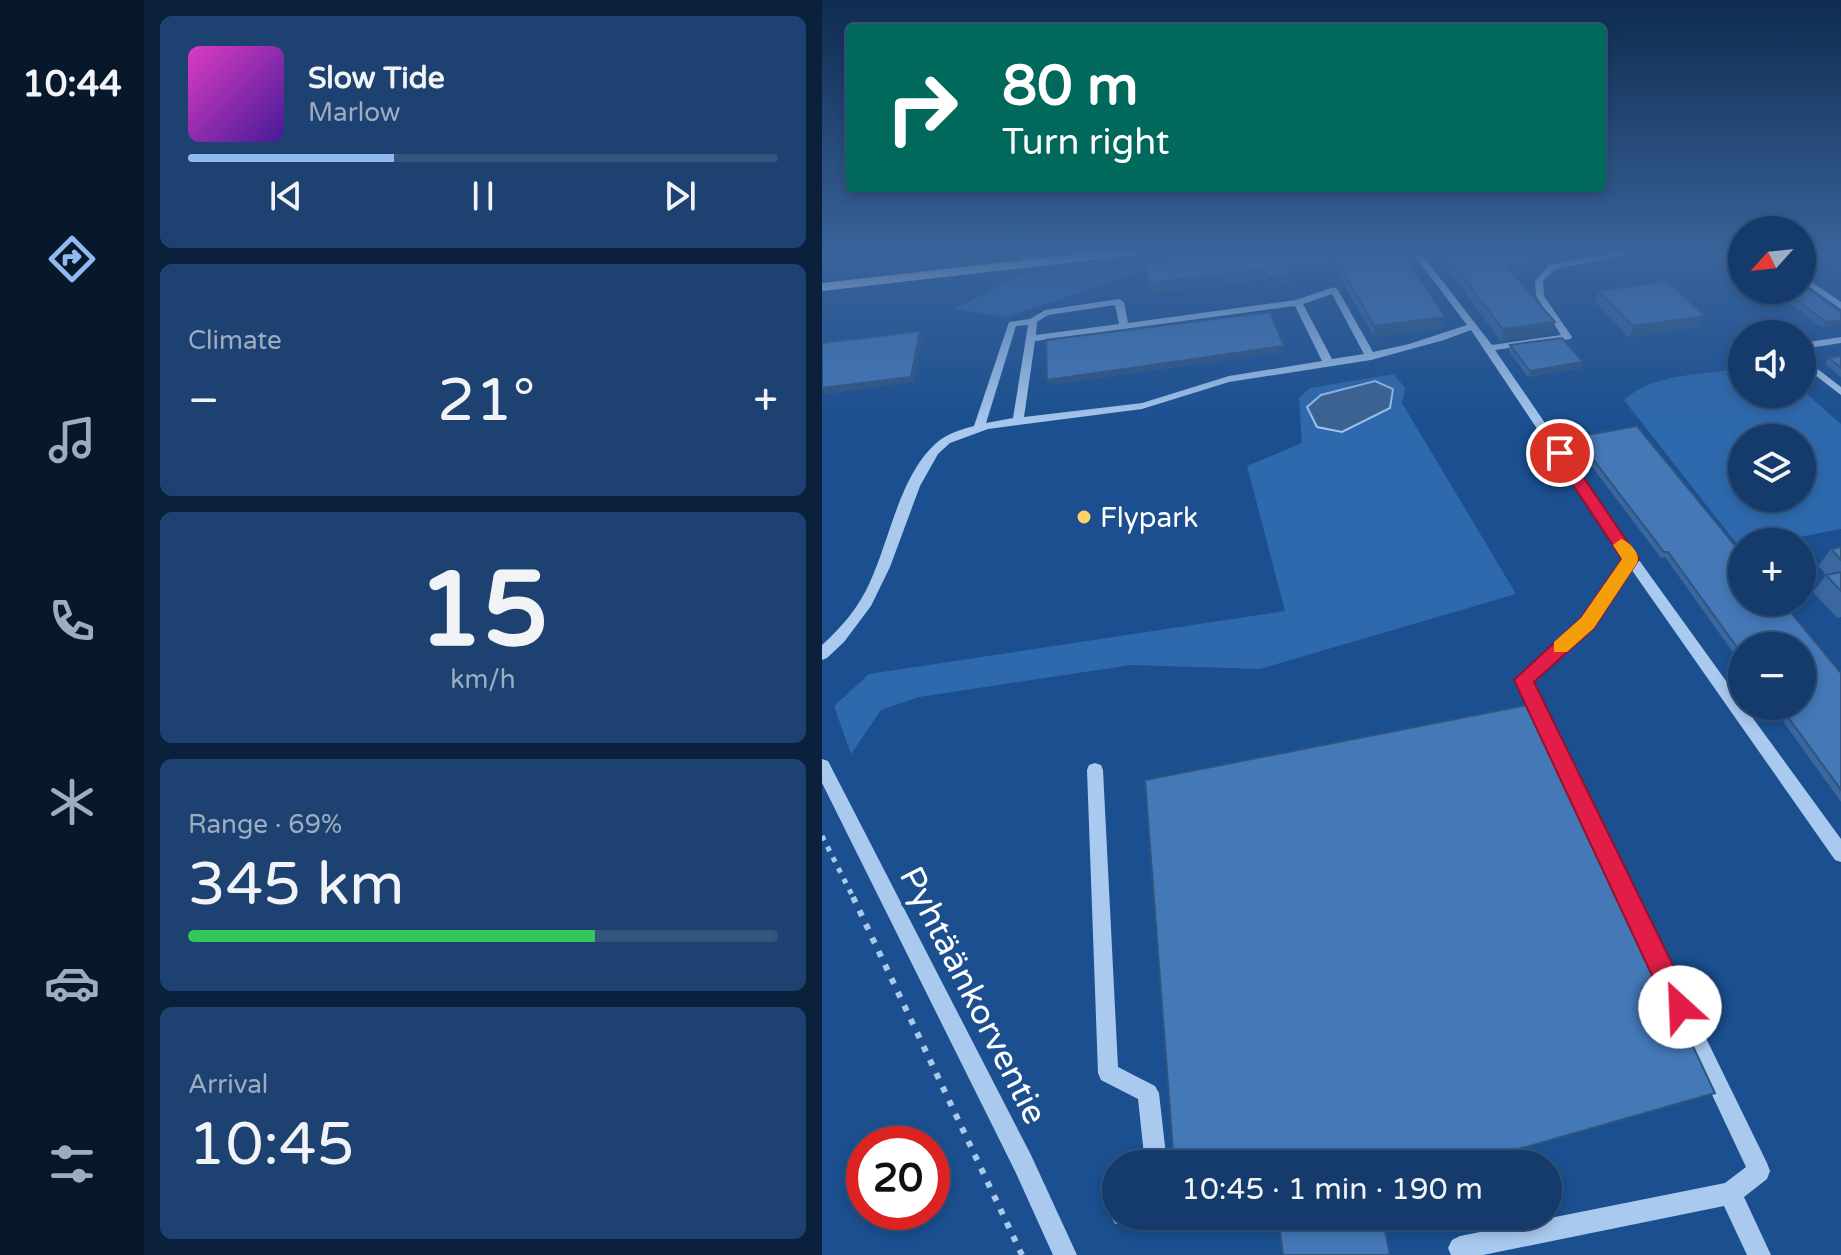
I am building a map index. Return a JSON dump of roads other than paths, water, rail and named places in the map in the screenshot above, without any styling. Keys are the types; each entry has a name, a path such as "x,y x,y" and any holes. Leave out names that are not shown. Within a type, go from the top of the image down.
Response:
{"street":[{"path":"979,427 1012,324 1033,321 1045,313 1068,310"},
{"path":"1121,310 1124,326"},
{"path":"1033,338 1248,310"},
{"path":"1301,310 1329,364"},
{"path":"1345,310 1371,357"},
{"path":"1458,310 1489,348 1631,559 1841,854"},
{"path":"1489,348 1567,337 1549,310"},
{"path":"1018,423 1033,338 1033,321"},
{"path":"822,654 857,620 927,461 944,442 979,427 1144,406 1226,379 1371,357 1426,345 1471,327"},
{"path":"1816,344 1841,340"},
{"path":"1816,371 1841,392"},
{"path":"1460,1248 1730,1193 1759,1171 1524,680 1587,623 1631,559"},
{"name":"Pyhtäänkorventie","path":"822,766 1023,1163 1065,1255"},
{"path":"1095,770 1108,1073 1148,1093 1154,1150"},
{"path":"1730,1193 1759,1255"}],"place":[{"name":"Flypark","path":"1084,517"}]}
